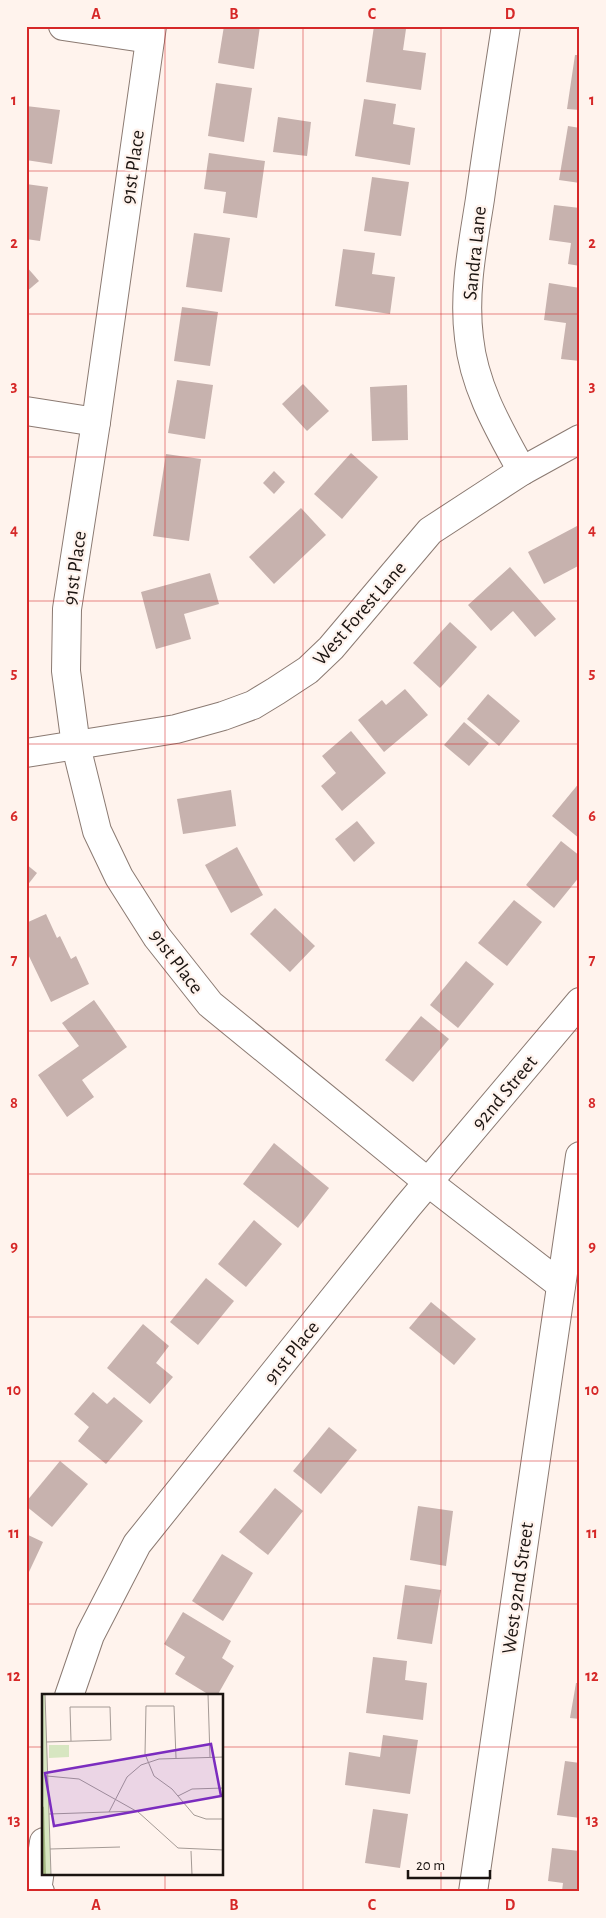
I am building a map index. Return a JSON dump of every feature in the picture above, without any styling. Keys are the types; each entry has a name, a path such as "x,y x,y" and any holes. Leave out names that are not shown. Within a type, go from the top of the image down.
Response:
{"street":[{"path":"63,26 151,33"},
{"name":"Sandra Lane","path":"506,26 471,258 468,302 469,338 475,371 485,401 522,470"},
{"name":"91st Place","path":"70,1694 90,1635 137,1544 407,1207 429,1183 210,1004 157,937 119,877 97,831 76,746 66,671 67,609 96,422 151,33"},
{"path":"26,412 96,422"},
{"name":"West Forest Lane","path":"26,753 176,729 223,716 253,705 276,692 308,670 331,648 430,531 522,470 580,439"},
{"name":"92nd Street","path":"429,1183 580,1002"},
{"name":"West 92nd Street","path":"473,1892 580,1156"},
{"path":"429,1183 561,1285"},
{"path":"26,1890 39,1892 42,1862"}],"building":[{"path":"224,26 260,26 254,69 218,63"},
{"path":"374,26 406,29 403,50 426,53 421,90 366,82"},
{"path":"575,55 580,55 580,110 567,109"},
{"path":"216,83 252,88 244,142 208,136"},
{"path":"364,99 396,104 393,124 415,128 410,165 355,156"},
{"path":"26,106 60,110 52,164 26,160"},
{"path":"278,117 311,122 307,156 273,152"},
{"path":"568,126 580,128 580,183 559,180"},
{"path":"209,153 265,161 257,218 223,213 226,192 204,189"},
{"path":"372,177 409,182 401,236 364,231"},
{"path":"26,184 48,187 40,241 26,239"},
{"path":"554,205 580,208 580,266 568,264 571,243 549,240"},
{"path":"194,233 230,238 222,292 186,287"},
{"path":"343,249 375,253 372,274 395,277 390,314 335,306"},
{"path":"26,266 39,281 26,292"},
{"path":"549,283 580,288 580,361 561,359 566,323 544,320"},
{"path":"182,307 218,312 210,366 174,361"},
{"path":"177,380 213,385 205,439 168,433"},
{"path":"303,384 329,411 307,431 282,404"},
{"path":"407,385 408,440 372,441 370,387"},
{"path":"351,453 378,477 342,519 314,494"},
{"path":"166,454 201,459 189,541 153,536"},
{"path":"274,471 285,482 274,494 263,483"},
{"path":"301,508 326,535 274,584 249,557"},
{"path":"577,526 580,532 580,565 544,584 528,552"},
{"path":"510,567 556,619 535,637 513,611 491,631 468,605"},
{"path":"210,573 219,604 184,614 191,639 156,649 141,592"},
{"path":"450,622 477,647 440,688 413,663"},
{"path":"405,689 428,715 384,752 358,720 382,700 386,705"},
{"path":"488,694 520,721 499,746 467,719"},
{"path":"464,722 489,743 469,766 444,745"},
{"path":"351,731 386,773 342,811 321,786 336,773 322,756"},
{"path":"580,782 580,839 552,816"},
{"path":"231,790 236,826 183,834 177,799"},
{"path":"357,821 375,843 354,862 335,839"},
{"path":"561,841 580,856 580,876 554,908 526,885"},
{"path":"237,847 263,895 231,913 205,865"},
{"path":"26,864 37,873 26,887"},
{"path":"514,900 542,922 507,966 478,943"},
{"path":"275,908 315,946 290,972 250,934"},
{"path":"46,914 57,938 60,936 71,959 76,956 89,984 51,1002 26,950 26,923"},
{"path":"466,961 494,984 458,1028 430,1005"},
{"path":"94,1000 127,1047 82,1080 94,1097 67,1117 38,1075 79,1046 62,1023"},
{"path":"421,1016 449,1039 413,1082 385,1060"},
{"path":"274,1143 329,1188 298,1228 243,1184"},
{"path":"254,1220 282,1244 246,1287 218,1264"},
{"path":"206,1278 234,1301 198,1345 170,1322"},
{"path":"431,1302 476,1339 454,1365 409,1328"},
{"path":"143,1324 169,1346 156,1363 173,1377 150,1404 107,1368"},
{"path":"93,1392 107,1404 114,1397 143,1421 106,1464 78,1441 89,1427 74,1414"},
{"path":"329,1427 357,1450 321,1494 293,1471"},
{"path":"60,1461 88,1484 52,1527 26,1506 26,1502"},
{"path":"275,1488 303,1511 268,1555 239,1532"},
{"path":"418,1506 453,1511 446,1566 410,1560"},
{"path":"26,1534 43,1542 28,1574 26,1573"},
{"path":"222,1554 253,1573 223,1621 192,1601"},
{"path":"405,1585 441,1590 432,1644 397,1639"},
{"path":"183,1612 231,1641 222,1658 234,1666 218,1694 208,1694 175,1674 185,1657 164,1644"},
{"path":"373,1657 407,1661 405,1680 427,1683 423,1720 366,1713"},
{"path":"576,1683 580,1683 580,1719 570,1718"},
{"path":"383,1735 418,1740 410,1794 345,1785 349,1752 380,1757"},
{"path":"565,1761 580,1763 580,1818 557,1815"},
{"path":"373,1809 408,1814 400,1868 365,1863"},
{"path":"552,1848 580,1851 580,1892 562,1891 563,1883 548,1881"}]}
